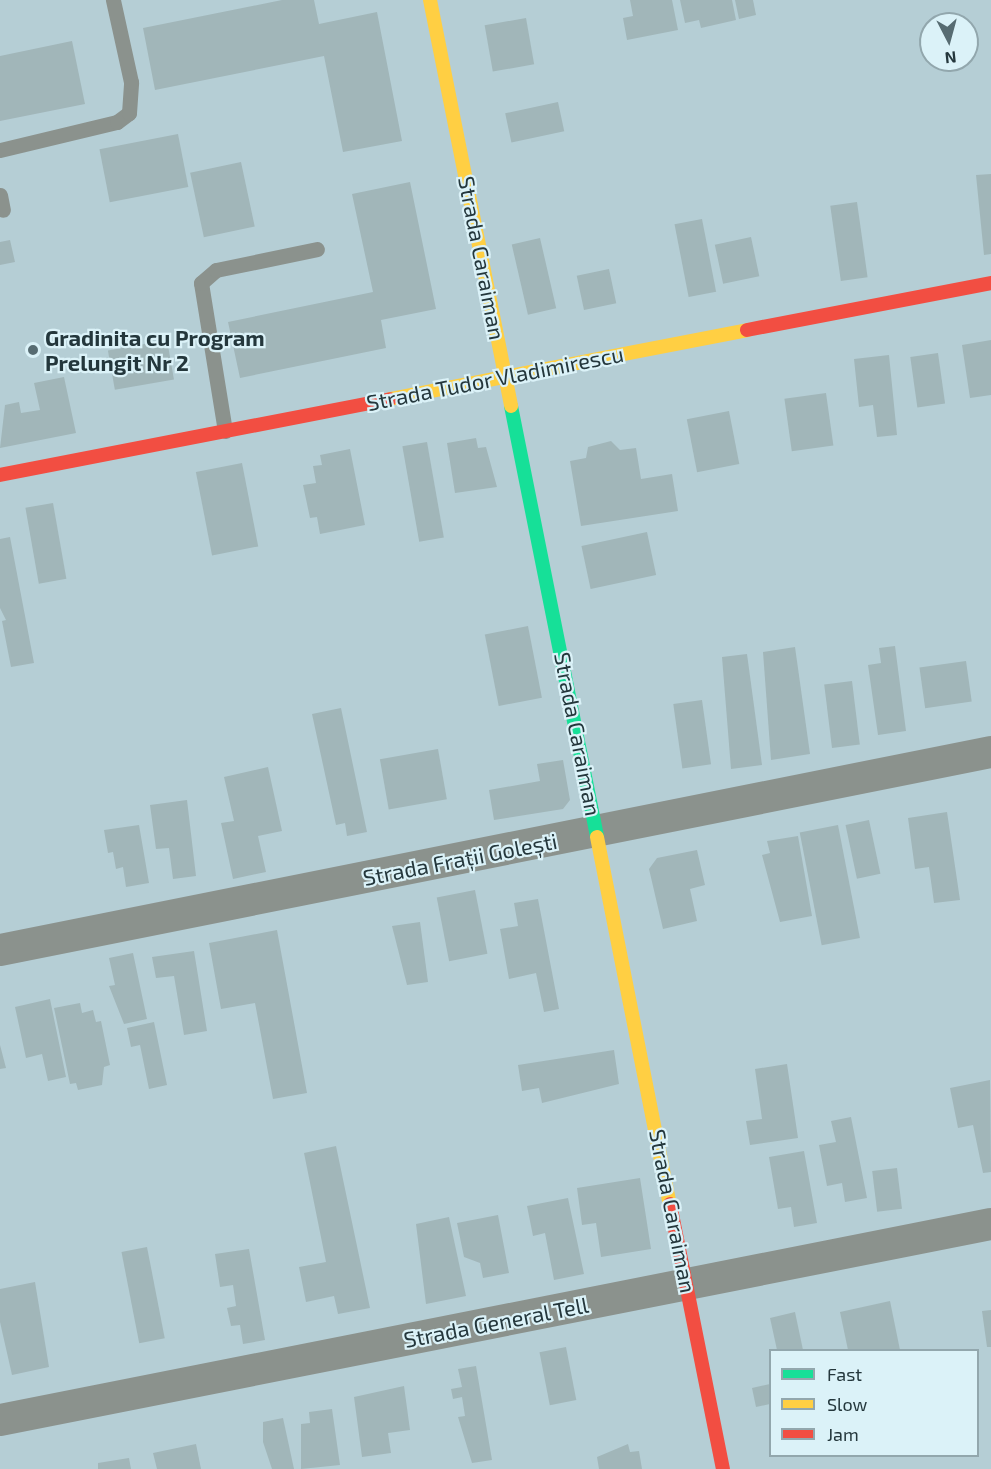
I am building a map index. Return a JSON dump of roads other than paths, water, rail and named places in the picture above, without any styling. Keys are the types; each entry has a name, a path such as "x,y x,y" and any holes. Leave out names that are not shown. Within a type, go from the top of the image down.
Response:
{"street":[{"name":"Strada Caraiman","path":"430,0 688,1284 723,1469"},
{"name":"Strada Tudor Vladimirescu","path":"0,476 991,283"},
{"name":"Strada Frații Golești","path":"0,950 991,752"},
{"name":"Strada General Tell","path":"0,1420 991,1224"}],"lane":[{"path":"0,150 117,122 129,113 130,82 113,0"},
{"path":"225,431 201,283 216,270 316,249"}],"place":[{"name":"Gradinita cu Program Prelungit Nr 2","path":"33,350"}]}
